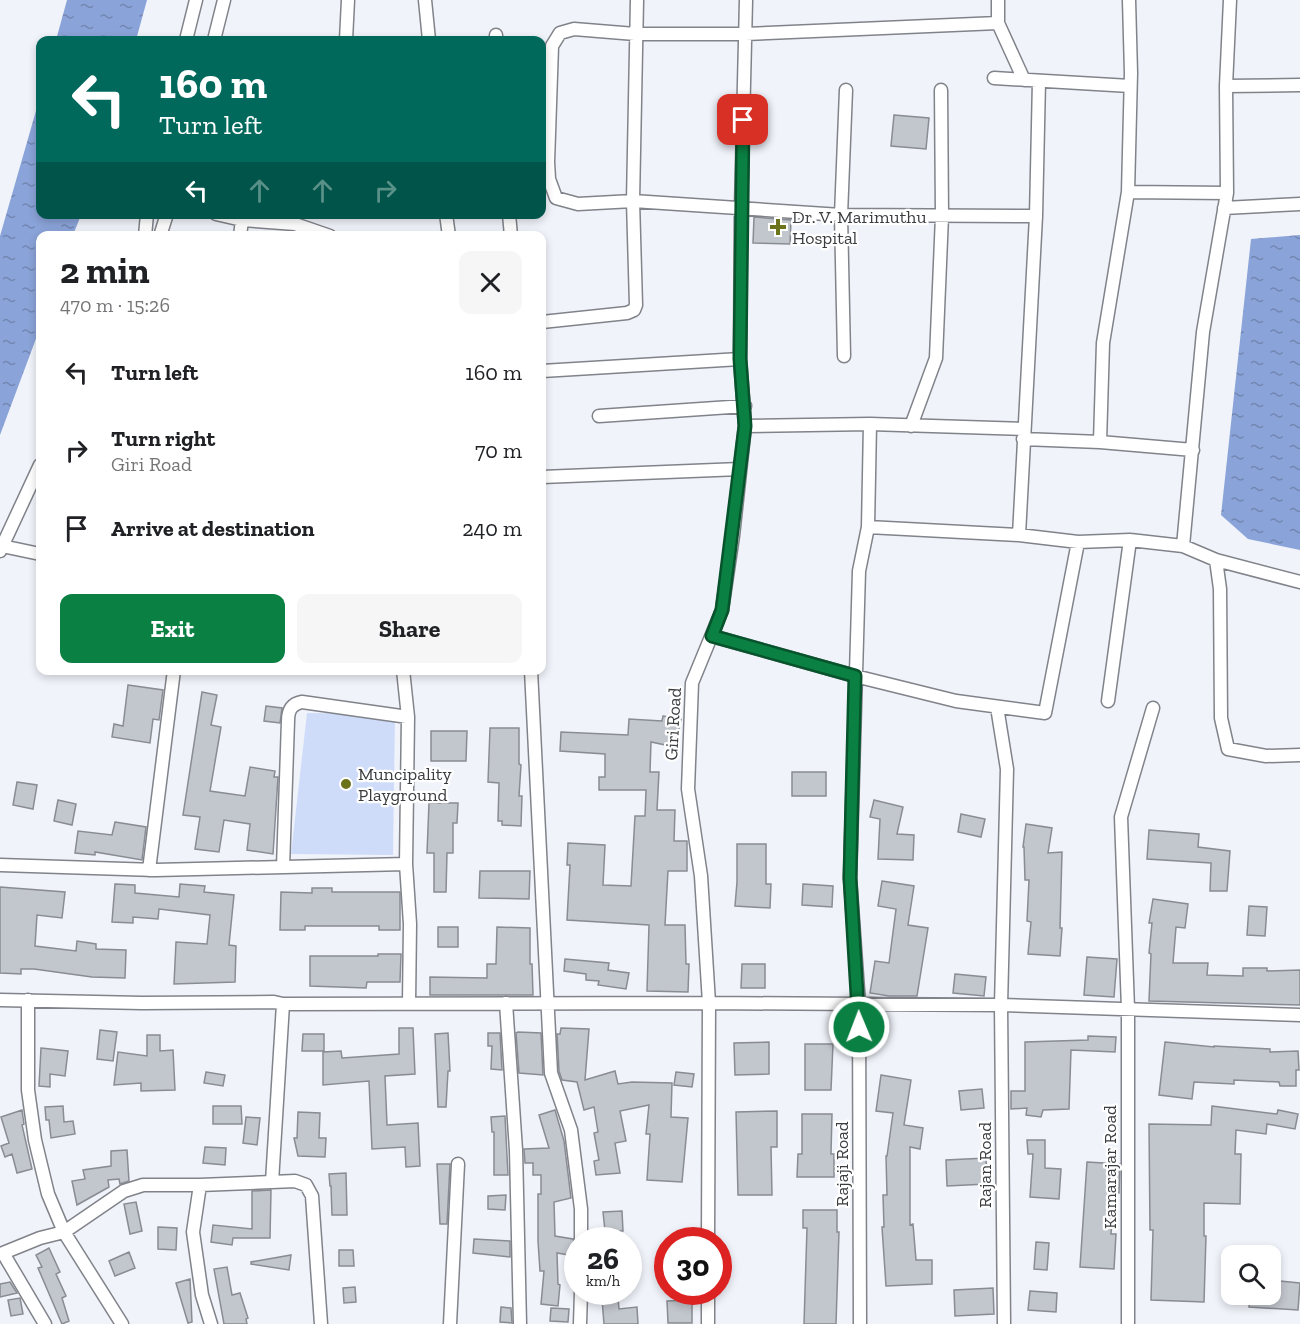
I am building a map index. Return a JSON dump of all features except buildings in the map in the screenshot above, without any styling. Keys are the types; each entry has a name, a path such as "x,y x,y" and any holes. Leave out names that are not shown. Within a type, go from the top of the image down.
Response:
{"street":[{"path":"187,36 196,0"},
{"path":"215,36 224,0"},
{"path":"346,36 348,0"},
{"path":"425,0 429,36"},
{"path":"546,321 634,310 636,298 633,201 637,0"},
{"name":"Giri Road","path":"708,1227 709,1003 701,876 688,789 692,683 722,610 745,426 740,359 746,0"},
{"path":"998,0 998,23 1023,80"},
{"path":"1100,442 1103,342 1128,192 1129,0"},
{"path":"1183,546 1203,332 1227,193 1226,86 1230,0"},
{"path":"998,23 745,34 635,33 574,29 560,33 552,46 549,179 556,198 578,204 633,201 841,215 1036,216"},
{"path":"994,78 1130,86"},
{"path":"1019,535 1036,216 1040,81"},
{"path":"1226,86 1300,85"},
{"path":"844,356 841,215 846,90"},
{"path":"911,426 936,358 942,216 941,90"},
{"path":"1128,192 1227,193"},
{"path":"1224,208 1300,204"},
{"path":"238,219 296,219 320,231"},
{"path":"241,231 242,220"},
{"path":"546,371 740,359"},
{"path":"599,416 745,406"},
{"path":"745,426 870,424 911,426 1193,450"},
{"name":"Rajaji Road","path":"860,1324 859,1004 850,878 859,571 868,527 870,424"},
{"path":"546,477 740,469"},
{"path":"36,474 1,548 36,553"},
{"path":"868,527 1019,535 1078,542 1130,540 1183,546 1216,560 1300,582"},
{"path":"1108,701 1130,540"},
{"path":"712,636 855,676 956,701 1045,713 1078,542"},
{"path":"1216,560 1220,589 1221,717 1228,749 1266,756 1300,754"},
{"path":"149,870 173,675"},
{"path":"404,675 408,717 406,864 410,924 409,1003"},
{"path":"531,675 551,1073 571,1130 581,1209 581,1227"},
{"path":"283,867 288,721 291,708 295,703 302,702 408,717"},
{"name":"Rajan Road","path":"997,706 1007,769 1001,1005 1004,1324"},
{"name":"Kamarajar Road","path":"1128,1324 1128,1009 1121,817 1153,708"},
{"path":"0,865 149,870 406,864"},
{"path":"0,1000 142,1003 274,1002 283,1005 709,1003 1001,1005 1300,1015"},
{"path":"28,1000 28,1090 35,1140 48,1194 64,1232 122,1324"},
{"path":"506,1003 516,1150 520,1324"},
{"path":"272,1182 283,1005"},
{"path":"450,1324 458,1164"},
{"path":"45,1324 2,1253 40,1238 64,1232 124,1191 143,1185 200,1185 295,1180 306,1185 312,1196 321,1324"},
{"path":"200,1185 193,1232 202,1295 210,1324"},
{"path":"580,1305 580,1324"},
{"path":"708,1305 708,1324"}],"shaded area":[{"name":"Muncipality Playground","path":"307,713 395,714 393,855 291,854"}],"water":[{"path":"67,0 147,0 137,36 57,36"},
{"path":"36,111 36,219 79,219 75,231 36,231 36,339 0,435 0,236"},
{"path":"1300,235 1300,550 1248,539 1221,515 1251,239"}],"place":[{"name":"Dr. V. Marimuthu Hospital","path":"778,227"},
{"name":"Muncipality Playground","path":"346,784"}],"route":[{"path":"743,120 740,359 745,426 722,610 712,636 855,676 850,878 859,1027"}]}
